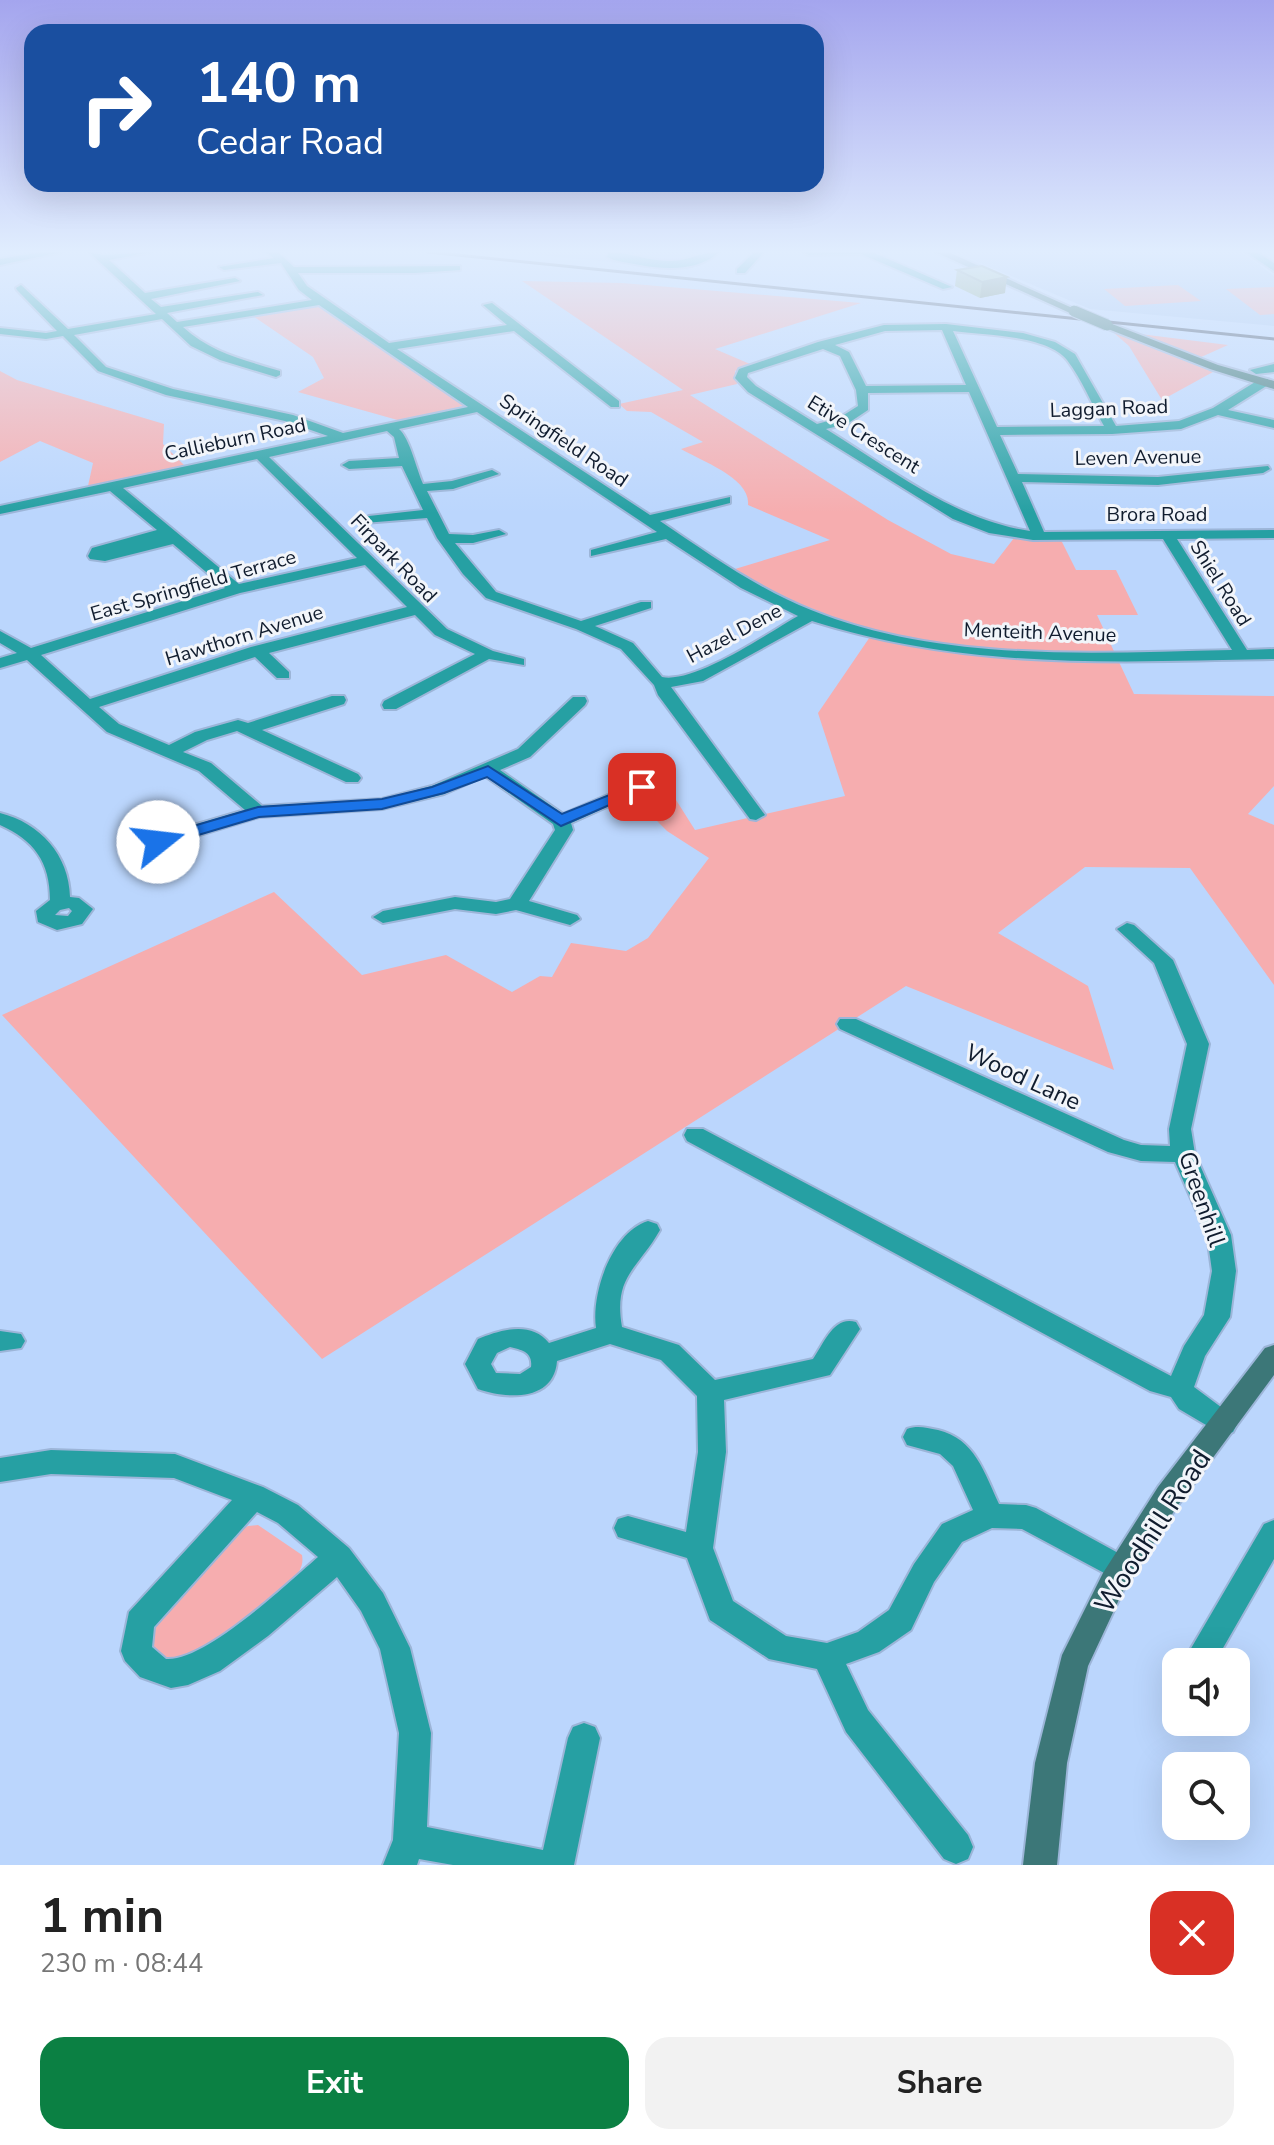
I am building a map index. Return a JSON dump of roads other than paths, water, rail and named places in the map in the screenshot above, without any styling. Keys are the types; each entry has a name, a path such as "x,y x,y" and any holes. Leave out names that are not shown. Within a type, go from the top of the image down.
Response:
{"street":[{"path":"72,339 102,369 112,373 170,392 289,418 341,437"},
{"path":"191,339 206,350 276,373"},
{"name":"Springfield Road","path":"376,339 746,585 809,616"},
{"path":"388,347 440,339"},
{"path":"533,339 615,404"},
{"name":"Etive Crescent","path":"841,339 760,363 743,371 741,378 752,389 958,516 994,530 1039,536"},
{"path":"951,339 1039,536"},
{"name":"Etive Crescent","path":"1034,339 1051,344 1071,356 1112,430"},
{"path":"1143,339 1214,367 1269,384"},
{"path":"816,428 843,421 864,407 862,390 845,354 822,344"},
{"path":"1256,370 1274,368"},
{"name":"Laggan Road","path":"993,431 1112,430 1181,425 1217,411 1269,384"},
{"path":"862,390 971,388"},
{"name":"Callieburn Road","path":"0,510 479,408"},
{"path":"1217,411 1274,424"},
{"path":"389,426 400,436 406,462 430,513 468,571 491,595 581,626 627,646 648,674 670,682 664,692 756,815"},
{"name":"Firpark Road","path":"259,454 441,632 487,654 518,662"},
{"path":"349,465 406,462"},
{"name":"Leven Avenue","path":"1013,478 1158,481 1247,472 1269,474"},
{"path":"419,488 453,485 492,474"},
{"path":"111,485 236,589"},
{"path":"649,520 725,500"},
{"path":"369,520 430,513"},
{"path":"444,538 473,539 499,534"},
{"path":"596,553 667,534"},
{"name":"Shiel Road","path":"1167,534 1242,654"},
{"name":"Brora Road","path":"1039,536 1274,534"},
{"name":"East Springfield Terrace","path":"0,663 236,589 369,560"},
{"path":"581,626 646,605"},
{"name":"Hawthorn Avenue","path":"86,706 257,650 416,610"},
{"name":"Menteith Avenue","path":"809,616 877,636 1009,654 1274,654"},
{"name":"Hazel Dene","path":"670,682 710,672 809,616"},
{"path":"0,636 30,654 113,728 205,767 258,812"},
{"path":"257,650 283,675"},
{"path":"390,705 487,654"},
{"path":"246,729 338,700"},
{"path":"133,849 258,812 382,804 438,790 524,753 579,701"},
{"path":"169,752 201,736 238,725 352,778"},
{"path":"488,770 561,821 564,830 517,904"},
{"path":"561,821 642,787"},
{"path":"0,818 20,826 49,852 58,869 60,903"},
{"path":"0,835 20,826"},
{"path":"383,917 455,903 496,908 517,904 570,919"},
{"name":"Greenhill","path":"1127,929 1163,960 1198,1044 1180,1129 1183,1154 1219,1235 1224,1271 1217,1317 1193,1353 1180,1389"},
{"name":"Wood Lane","path":"848,1024 1116,1146 1141,1153 1183,1154"},
{"path":"695,1135 1159,1383 1180,1389 1189,1401 1223,1424"},
{"path":"610,1334 604,1307 617,1263 648,1230"},
{"path":"710,1392 821,1368 847,1329"},
{"path":"543,1355 610,1334 670,1352 710,1392 712,1452 698,1548 721,1610 780,1649 827,1657 868,1642 900,1620 924,1573 952,1533 990,1516 1026,1517 1121,1569"},
{"name":"Woodhill Road","path":"1040,1865 1051,1763 1073,1665 1121,1569 1168,1496 1274,1355"},
{"path":"917,1437 948,1444 963,1458 990,1516"},
{"path":"0,1470 51,1462 175,1466 253,1496 288,1514 339,1557 372,1602 395,1648 415,1733 405,1853 539,1865"},
{"path":"253,1496 140,1622 136,1651 152,1669 172,1674 193,1671 262,1623 339,1557"},
{"path":"628,1528 698,1548"},
{"path":"1206,1648 1274,1533"},
{"path":"827,1657 857,1721 956,1847"},
{"path":"557,1865 584,1738"}]}
